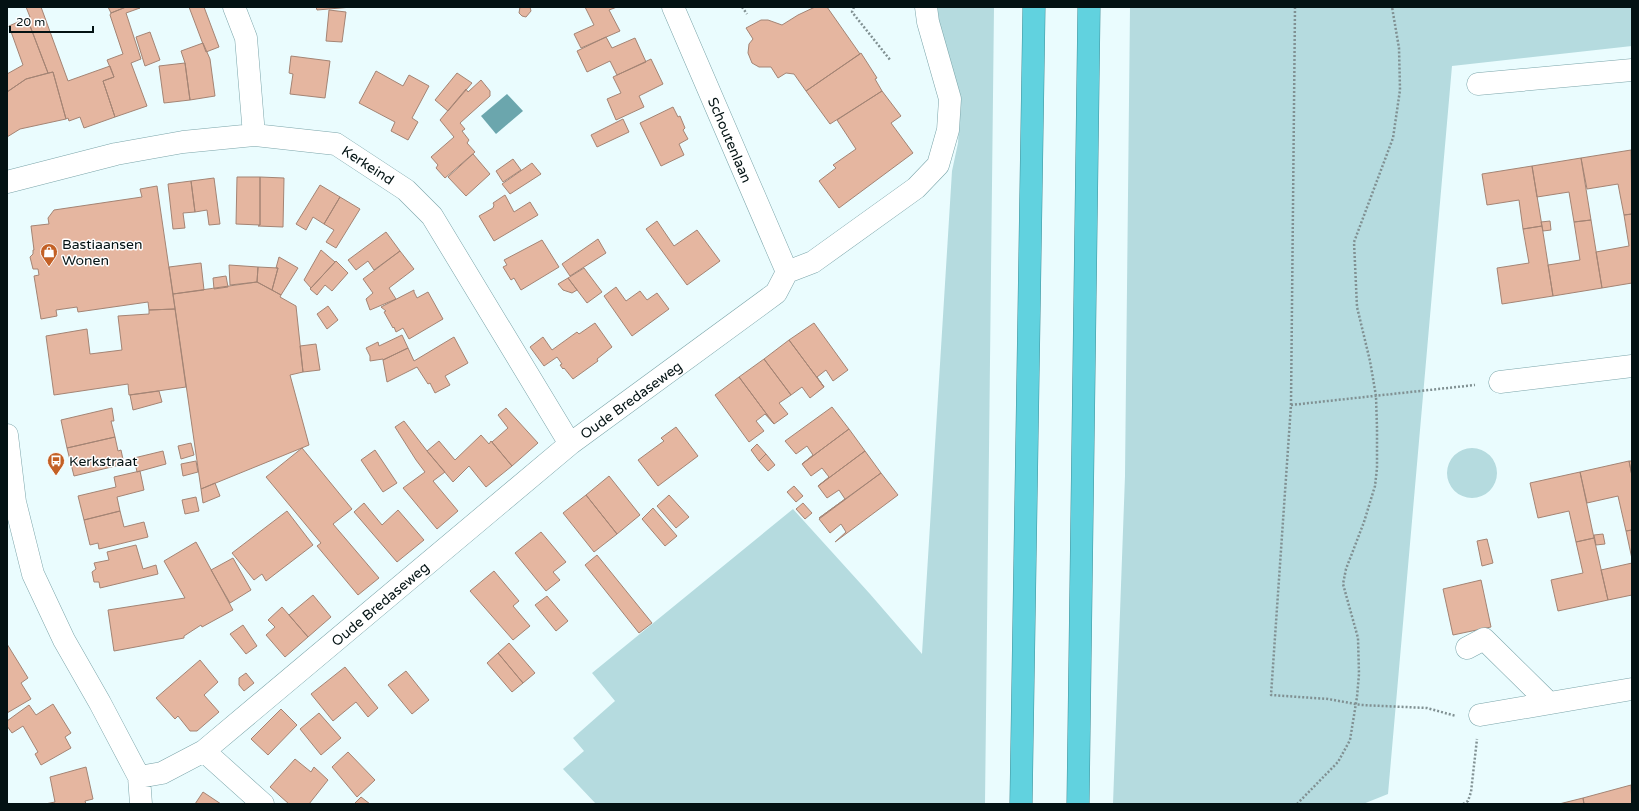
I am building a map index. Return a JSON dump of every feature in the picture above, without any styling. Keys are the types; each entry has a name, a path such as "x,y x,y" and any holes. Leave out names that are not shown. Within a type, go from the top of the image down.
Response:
{"highway":[{"path":"1020,804 1034,7"},
{"path":"1078,804 1089,7"}],"street":[{"path":"234,7 246,38 254,135"},
{"name":"Schoutenlaan","path":"673,7 787,272"},
{"path":"787,272 813,262 916,188 938,166 948,130 950,99 928,22 926,7"},
{"path":"1478,84 1632,70"},
{"name":"Kerkeind","path":"7,182 116,154 183,142 254,135 336,144 406,190 432,216 570,444"},
{"name":"Oude Bredaseweg","path":"139,777 162,773 204,751 570,444 776,294 787,272"},
{"path":"1500,382 1632,366"},
{"path":"7,435 15,502 33,574 64,640 100,703 139,777 141,804"},
{"path":"1467,648 1484,638 1548,703"},
{"path":"1480,715 1632,689"},
{"path":"204,751 263,804"}],"path":[{"path":"742,7 747,14"},
{"path":"854,7 852,12 891,61"},
{"path":"1295,7 1291,405 1271,695 1328,699 1361,705 1427,708"},
{"path":"1297,804 1338,762 1350,740 1356,703 1359,674 1358,638 1343,584 1346,569 1364,522 1375,486 1378,468 1376,396 1370,361 1357,307 1354,242 1393,138 1400,90 1399,48 1392,7"},
{"path":"1291,405 1500,382"},
{"path":"1463,804 1468,801 1471,792 1480,715"}],"shaded area":[{"path":"934,7 994,7 985,804 596,804 563,769 584,751 573,738 615,701 592,673 793,509 922,654 952,171 958,143 960,109"},
{"path":"1130,7 1632,7 1632,46 1452,66 1388,794 1363,804 1113,804 1125,476"},
{"path":"507,94 523,111 496,134 481,116"},
{"path":"1472,448 1482,450 1490,455 1495,463 1497,473 1495,483 1490,491 1482,496 1472,498 1462,496 1454,491 1449,483 1447,473 1449,463 1454,455 1462,450"}],"building":[{"path":"26,7 41,7 68,81 110,66 114,77 103,81 115,117 84,128 80,117 69,121 68,118 66,119 53,72 48,73 27,18 30,17"},
{"path":"108,7 126,7 111,13"},
{"path":"126,7 140,8 126,13 141,59 131,63 147,106 115,117 103,81 114,77 107,60 123,54 110,15 111,13"},
{"path":"189,7 204,7 219,47 206,52"},
{"path":"316,7 352,7 317,10"},
{"path":"520,7 530,7 531,11 526,17 522,16 519,13"},
{"path":"585,7 617,7 609,10 620,31 581,48 574,34 594,25"},
{"path":"815,7 827,7 860,54 806,91 794,74 786,73 778,78 771,67 759,67 752,63 748,53 749,44 753,39 746,28 761,20 768,20 782,25"},
{"path":"329,10 346,12 342,42 326,41"},
{"path":"27,18 48,73 26,79 7,92 7,74 23,65 9,26"},
{"path":"150,32 160,60 145,66 136,37"},
{"path":"606,37 612,48 635,38 646,62 617,75 610,61 587,72 577,51"},
{"path":"203,43 210,59 215,96 190,100 185,63 181,51"},
{"path":"861,53 877,78 875,79 882,91 830,124 806,91"},
{"path":"291,56 330,61 325,98 290,94 293,74 289,73"},
{"path":"651,59 663,84 639,96 644,107 616,120 607,99 621,93 613,77"},
{"path":"185,63 190,100 164,103 159,66"},
{"path":"376,71 403,86 409,75 429,86 412,118 418,122 408,140 391,131 395,122 359,103"},
{"path":"53,72 66,119 20,129 7,137 7,92 26,79"},
{"path":"457,73 472,83 448,111 435,100"},
{"path":"481,80 490,91 490,96 460,123 465,129 462,131 469,140 467,143 475,152 445,178 436,168 438,165 431,157 454,137 440,120 466,89 468,92"},
{"path":"882,91 901,116 891,123 913,153 839,208 819,181 836,168 833,165 856,149 837,120"},
{"path":"673,107 678,117 680,116 685,128 683,130 688,139 679,144 684,155 661,166 640,123"},
{"path":"623,119 629,132 597,147 591,135"},
{"path":"1631,150 1632,214 1624,215 1618,184 1587,189 1581,158"},
{"path":"473,154 490,174 466,196 448,177"},
{"path":"1581,158 1591,220 1574,222 1569,192 1537,197 1532,166"},
{"path":"513,159 521,170 503,182 496,171"},
{"path":"532,163 541,174 510,194 502,184"},
{"path":"1532,166 1542,226 1523,229 1519,200 1487,205 1482,174"},
{"path":"237,177 260,177 260,225 236,224"},
{"path":"260,177 284,178 283,227 258,226 260,225"},
{"path":"214,178 220,224 209,225 207,210 195,212 191,181"},
{"path":"191,181 195,212 183,213 185,228 173,229 168,184"},
{"path":"320,185 340,197 324,224 313,217 306,230 296,224"},
{"path":"157,186 175,309 149,310 148,302 78,312 77,307 56,310 57,316 41,319 34,276 39,275 38,269 33,269 30,257 34,250 31,226 49,224 48,218 54,210 142,197 140,189"},
{"path":"505,195 514,212 530,202 538,215 494,241 479,216 493,208 493,203"},
{"path":"340,197 360,209 336,248 326,242 334,230 324,224"},
{"path":"1632,214 1632,283 1602,288 1596,252 1629,246 1624,215"},
{"path":"1591,220 1602,288 1553,296 1548,265 1580,260 1574,222"},
{"path":"657,221 674,246 697,230 720,261 687,285 646,229"},
{"path":"1550,221 1551,230 1543,231 1541,222"},
{"path":"1542,226 1553,296 1502,304 1497,268 1529,263 1523,229"},
{"path":"386,232 400,251 374,270 368,261 356,270 348,260"},
{"path":"598,239 606,253 570,276 562,264"},
{"path":"542,240 559,267 521,290 514,278 511,280 503,267 507,265 504,260"},
{"path":"321,250 335,262 311,288 304,280"},
{"path":"400,251 414,269 389,288 396,299 370,310 366,299 373,293 363,279"},
{"path":"279,257 298,268 281,295 272,290 278,268 276,268"},
{"path":"336,261 348,273 332,291 325,285 317,295 310,289"},
{"path":"201,263 204,290 173,294 169,267"},
{"path":"229,265 258,267 257,282 230,285"},
{"path":"258,267 278,268 272,290 257,282"},
{"path":"584,268 602,292 587,303 568,278"},
{"path":"226,276 228,287 214,289 213,278"},
{"path":"568,278 577,290 572,293 563,290 558,284"},
{"path":"257,282 281,295 280,297 296,306 303,372 290,375 309,445 201,489 173,294"},
{"path":"616,287 626,301 640,291 647,300 657,293 669,309 632,336 604,296"},
{"path":"414,290 417,298 428,292 443,319 409,339 403,328 396,332 384,312 386,311 381,307"},
{"path":"328,306 338,320 327,329 317,314"},
{"path":"175,309 186,387 129,395 128,384 54,395 46,336 87,329 90,354 122,350 118,316 149,314 149,310"},
{"path":"595,323 612,347 597,359 598,361 573,379 560,365 562,364 557,357 544,366 530,347 543,337 552,350 577,332 579,334"},
{"path":"814,323 848,370 833,381 826,370 817,377 824,387 789,340"},
{"path":"402,335 408,348 383,360 370,361 370,356 366,348 378,342 379,346"},
{"path":"454,337 468,363 445,376 450,385 435,393 430,383 428,384 417,367 387,382 383,360 408,348 414,361"},
{"path":"789,340 824,387 810,398 802,387 791,395 764,359"},
{"path":"316,344 320,370 303,372 300,346"},
{"path":"764,359 791,395 779,403 788,414 774,424 739,377"},
{"path":"739,377 774,424 765,414 756,421 764,431 749,442 715,395"},
{"path":"159,391 162,402 133,410 130,395"},
{"path":"832,407 849,429 802,464 813,455 807,446 796,454 785,441"},
{"path":"112,408 114,421 111,421 115,437 67,448 61,420"},
{"path":"506,408 538,443 512,466 492,442 508,428 498,415"},
{"path":"404,421 445,472 433,481 458,511 437,529 403,488 425,472 395,427"},
{"path":"676,427 698,456 658,486 638,460 664,441 661,438"},
{"path":"849,429 865,451 818,486 829,477 822,468 811,476 802,464"},
{"path":"481,435 489,444 491,441 512,466 486,487 469,466 453,482 427,451 439,441 455,460"},
{"path":"115,437 118,451 121,450 124,464 74,476 67,448"},
{"path":"191,443 194,455 181,459 178,446"},
{"path":"757,444 766,454 759,461 751,450"},
{"path":"302,448 352,509 333,524 379,578 358,595 317,546 321,543 266,477"},
{"path":"375,450 397,483 383,492 361,460"},
{"path":"163,451 166,464 137,472 134,458"},
{"path":"865,451 881,473 819,518 845,499 839,490 827,498 818,486"},
{"path":"766,454 775,465 768,471 759,461"},
{"path":"196,461 198,472 183,476 181,464"},
{"path":"1629,461 1632,461 1632,476"},
{"path":"1629,461 1632,476 1632,530 1626,531 1618,496 1587,503 1580,472"},
{"path":"140,471 144,490 117,497 120,511 84,520 78,496 116,487 114,477"},
{"path":"1580,472 1594,538 1576,542 1569,511 1538,518 1530,483"},
{"path":"881,473 898,495 835,542 846,532 841,524 830,533 819,519"},
{"path":"609,476 640,515 617,534 586,495"},
{"path":"215,483 220,496 203,503 201,489"},
{"path":"794,486 803,496 796,502 787,492"},
{"path":"586,495 617,534 594,552 563,513"},
{"path":"669,495 689,517 676,528 657,506"},
{"path":"196,497 199,511 185,514 182,500"},
{"path":"364,503 382,525 398,510 424,540 397,562 354,512"},
{"path":"803,503 812,513 805,519 796,509"},
{"path":"653,508 677,536 665,546 642,519"},
{"path":"120,511 124,527 144,522 148,537 99,549 98,543 90,545 84,520"},
{"path":"287,511 313,545 266,581 262,574 254,580 232,553"},
{"path":"1632,530 1632,559 1626,531"},
{"path":"541,532 566,562 553,572 560,580 546,591 515,553"},
{"path":"1603,534 1605,544 1596,545 1594,535"},
{"path":"1594,538 1608,600 1558,611 1551,580 1583,573 1576,542"},
{"path":"1487,539 1493,563 1482,566 1477,541"},
{"path":"196,542 233,610 202,627 201,625 184,636 184,638 114,651 108,610 185,598 164,561"},
{"path":"136,545 143,569 156,565 158,574 100,588 99,582 94,582 92,572 96,569 94,563 109,560 107,552"},
{"path":"597,555 652,623 639,633 585,565"},
{"path":"233,558 251,590 230,603 211,570"},
{"path":"1632,563 1632,595 1608,600 1601,570"},
{"path":"494,571 519,601 513,606 530,626 513,640 470,591"},
{"path":"1481,580 1491,627 1453,635 1443,589"},
{"path":"313,595 331,617 308,637 289,615"},
{"path":"547,596 568,621 556,631 535,605"},
{"path":"282,607 308,637 285,657 266,635 275,627 268,620"},
{"path":"243,625 257,646 246,654 230,634"},
{"path":"509,643 535,673 523,683 498,653"},
{"path":"7,644 28,678 21,683 31,699 7,713"},
{"path":"498,653 523,683 512,692 487,663"},
{"path":"200,660 218,682 204,695 219,712 197,731 190,731 178,716 175,719 156,698"},
{"path":"345,667 378,708 368,717 356,702 333,721 311,694"},
{"path":"406,671 429,700 412,714 388,685"},
{"path":"246,673 254,683 244,691 239,685 239,678"},
{"path":"53,704 71,733 65,737 71,748 41,765 35,754 38,752 23,726 12,733 7,726 7,721 29,705 36,715"},
{"path":"281,709 297,725 268,755 251,739"},
{"path":"319,713 341,738 321,755 300,729"},
{"path":"348,752 375,780 357,797 332,767"},
{"path":"295,759 311,772 314,767 328,780 309,804 289,804 270,787"},
{"path":"86,767 93,799 85,801 86,804 45,804 55,802 50,777"},
{"path":"1631,785 1632,804 1584,804 1583,798"},
{"path":"203,792 221,804 195,804"},
{"path":"361,797 370,804 354,804"},
{"path":"1583,798 1584,804 1559,804"}],"place":[{"name":"Bastiaansen Wonen","path":"49,267"},
{"name":"Kerkstraat","path":"56,476"}]}
